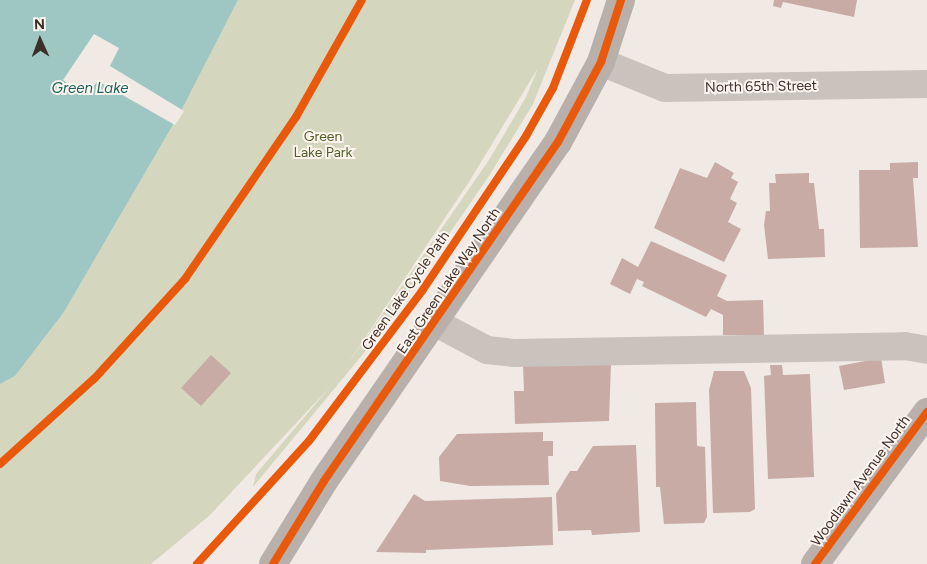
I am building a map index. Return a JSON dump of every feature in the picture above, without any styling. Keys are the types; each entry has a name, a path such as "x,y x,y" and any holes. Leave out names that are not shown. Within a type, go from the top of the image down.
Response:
{"main road":[{"name":"East Green Lake Way North","path":"272,564 324,481 436,323 558,142 600,62 622,0"},
{"name":"Woodlawn Avenue North","path":"815,564 927,412"}],"street":[{"name":"North 65th Street","path":"600,62 665,88 927,84"},
{"path":"436,323 480,348 514,354 905,346 927,350"}],"green space":[{"name":"Green Lake Park","path":"238,0 575,0 533,104 489,176 383,330 253,487 256,474 329,388 210,515 151,564 0,564 0,384 15,376 64,312 181,111","holes":["538,68 526,97 489,160 345,368 469,182"]}],"water":[{"name":"Green Lake","path":"0,0 238,0 181,111 64,312 15,376 0,384"}],"pier":[{"path":"94,34 119,48 110,66 184,111 175,125 98,81 85,95 63,80"}],"building":[{"path":"774,0 857,0 854,17 783,2 781,8 773,6"},
{"path":"715,162 734,173 731,178 738,182 730,199 737,203 728,222 741,229 724,262 654,228 680,168 707,178"},
{"path":"918,162 918,178 913,178 918,247 860,248 859,170 890,170 890,163"},
{"path":"809,173 809,183 814,183 819,229 824,229 825,257 768,259 764,225 766,211 770,211 769,183 776,183 775,174"},
{"path":"651,241 727,275 717,296 727,301 763,300 764,335 723,335 723,315 711,309 706,317 642,286 644,282 637,279 630,294 610,284 622,258 638,267"},
{"path":"211,355 231,373 201,406 181,388"},
{"path":"881,358 885,383 844,390 839,366"},
{"path":"611,363 609,421 515,424 514,391 524,391 523,365"},
{"path":"770,365 782,365 783,375 810,374 814,477 768,479 764,376 771,375"},
{"path":"714,371 744,371 751,388 755,509 750,512 713,513 709,390"},
{"path":"696,402 697,446 705,447 707,517 704,523 664,524 660,487 656,487 655,403"},
{"path":"543,432 543,441 553,441 553,456 548,456 549,485 470,486 440,481 439,457 457,434"},
{"path":"636,445 640,532 592,535 591,530 558,531 556,494 570,471 577,471 593,446"},
{"path":"414,494 425,501 552,497 553,545 426,550 426,553 376,552"}],"cycle path":[{"path":"0,464 95,378 185,279 296,117 362,0"},
{"name":"Green Lake Cycle Path","path":"197,564 309,441 422,291 526,136 553,88 587,0"},
{"path":"273,564 324,481 558,142 601,62 621,0"},
{"path":"815,564 927,412"}]}
